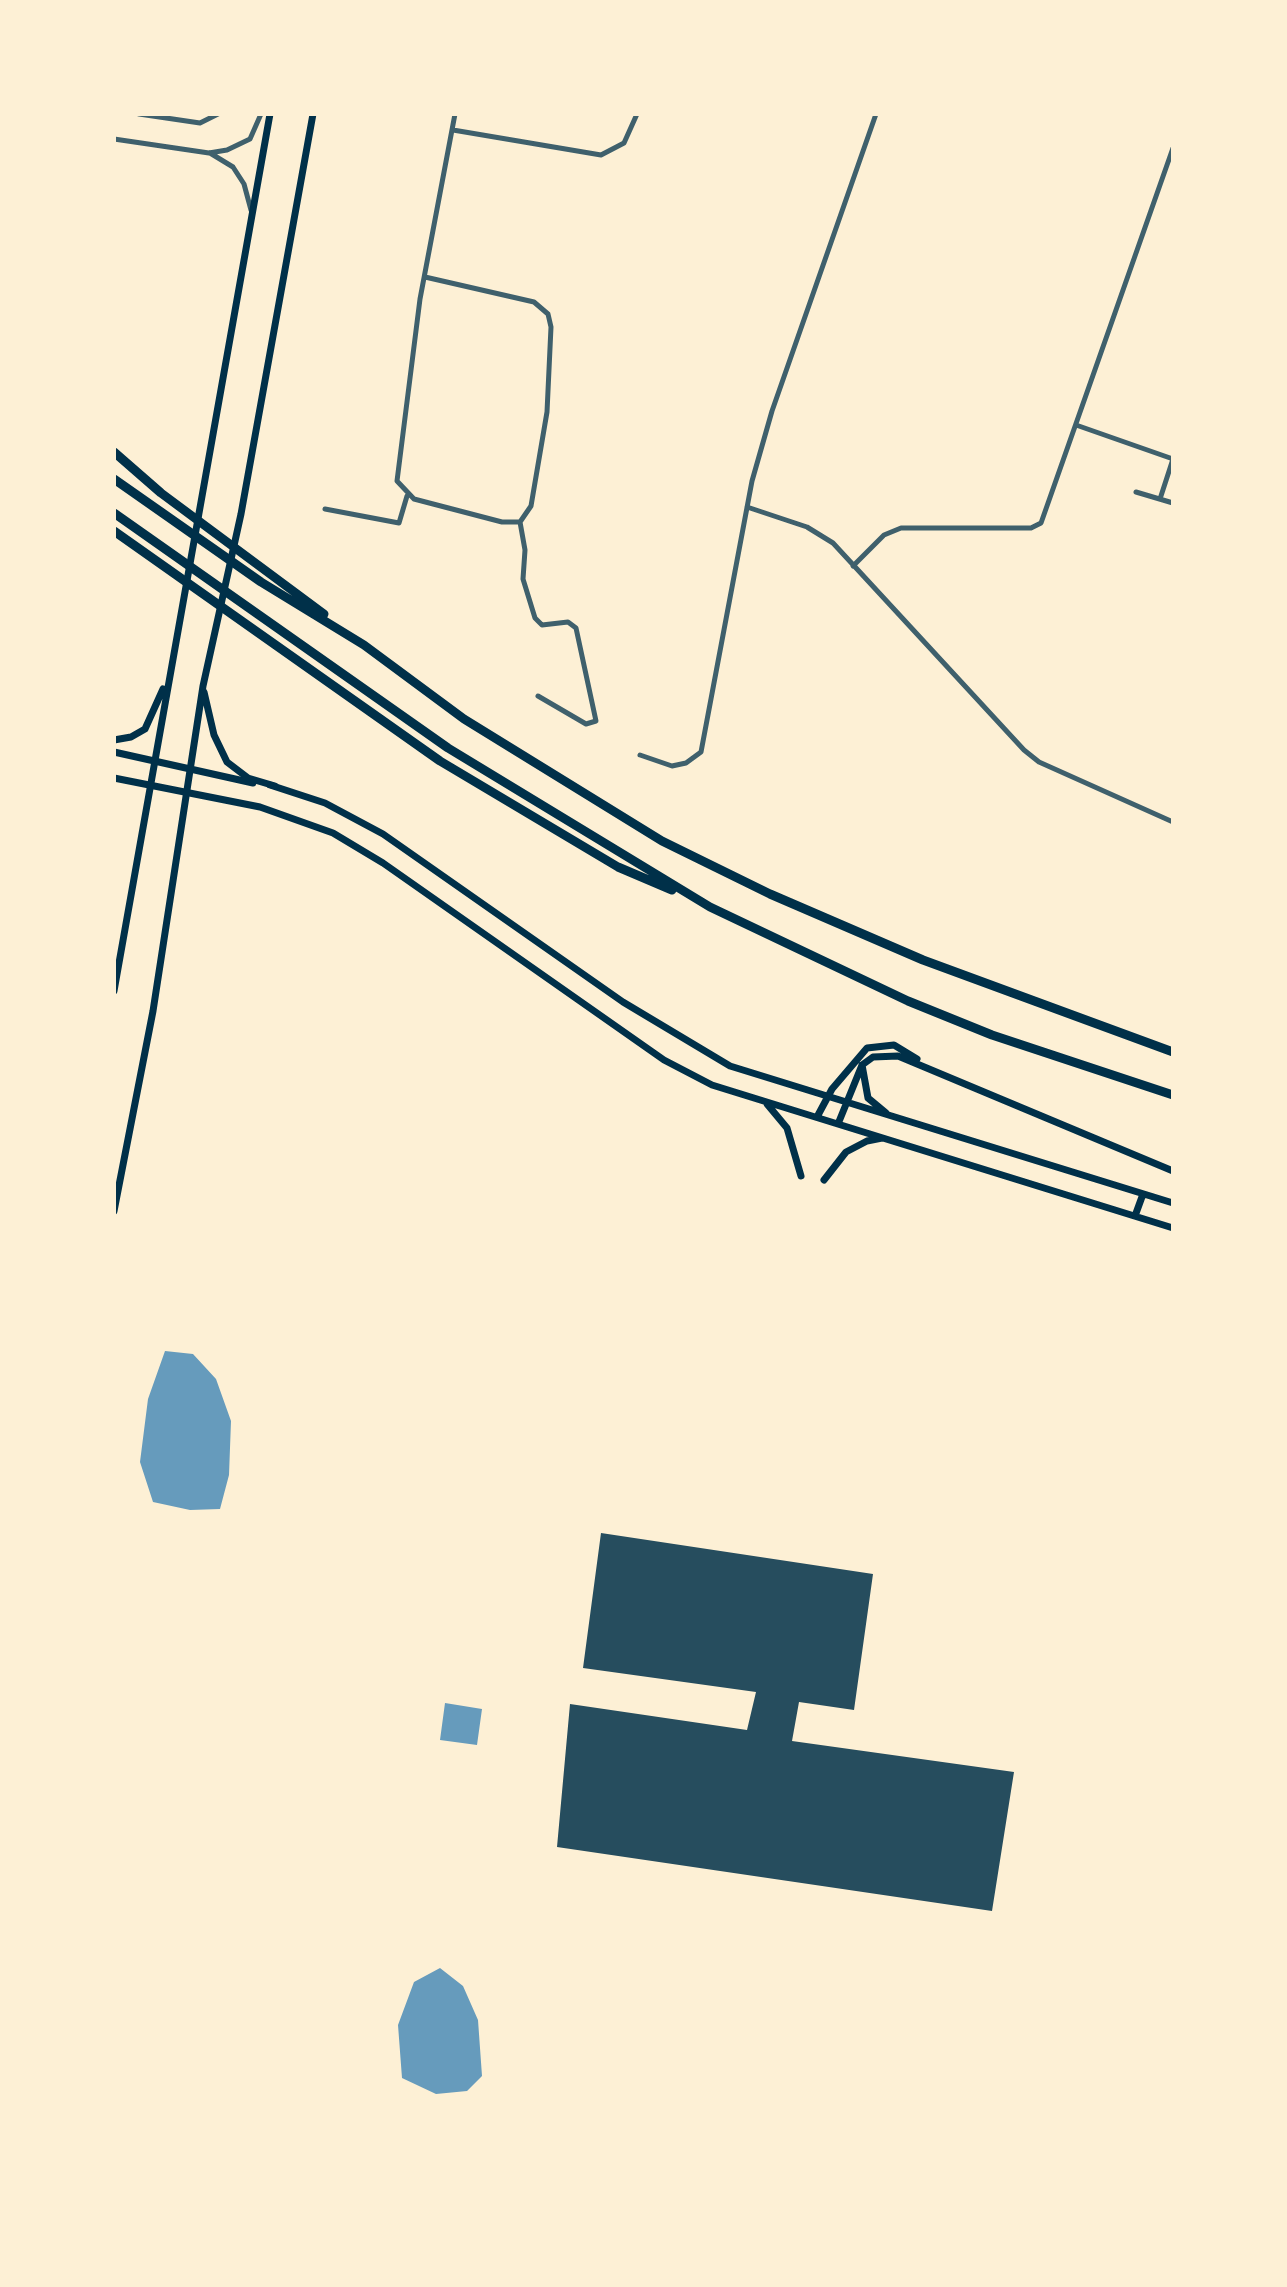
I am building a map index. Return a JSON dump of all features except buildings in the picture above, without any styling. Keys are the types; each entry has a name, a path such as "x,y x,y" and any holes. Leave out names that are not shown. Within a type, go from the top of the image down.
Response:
{"highway":[{"path":"114,452 161,493 476,727 662,841 770,894 923,960 1173,1052"},
{"path":"114,479 261,582 364,645"},
{"path":"114,513 448,748 710,907"},
{"path":"114,531 440,761 618,867 908,1001 992,1035 1173,1095"}],"main road":[{"path":"114,991 270,114"},
{"path":"114,1211 153,1011 203,686 241,514 313,114"},
{"path":"114,740 131,737 145,729 168,676"},
{"path":"203,686 214,735 223,756 242,774 325,803 383,834 623,1002 701,1052 739,1070 826,1098 1173,1203"},
{"path":"114,752 154,764 275,786"},
{"path":"114,778 271,810 333,833 383,863 664,1060 712,1085 1173,1228"},
{"path":"817,1117 826,1098 853,1061 873,1045 902,1047 921,1063"},
{"path":"838,1124 862,1065 873,1057 892,1055 921,1063 1173,1171"},
{"path":"862,1065 869,1100 893,1118"},
{"path":"765,1102 787,1128 801,1176"},
{"path":"824,1180 846,1152 867,1141 884,1138"},
{"path":"1135,1216 1143,1194"}],"street":[{"path":"139,114 200,123 218,114"},
{"path":"114,139 209,153 241,146 250,139 261,114"},
{"path":"455,114 425,277 397,472 401,489 407,496 502,522 520,522"},
{"path":"453,130 601,155 624,143 637,114"},
{"path":"640,755 672,766 686,763 701,752 747,507 772,411 876,114"},
{"path":"853,566 884,535 901,528 1031,528 1041,523 1173,148"},
{"path":"209,153 233,167 244,184 252,223"},
{"path":"425,277 534,302 548,314 551,327 547,412 530,510 520,522 525,550 523,579 535,618 546,626 570,623 578,632 596,721 586,724 538,696"},
{"path":"1076,425 1173,459 1160,499"},
{"path":"1136,492 1173,503"},
{"path":"325,509 399,523 407,496"},
{"path":"747,507 824,536 1024,750 1053,769 1173,822"}],"water":[{"path":"165,1351 193,1354 216,1379 231,1421 229,1475 220,1509 190,1510 153,1502 140,1462 148,1399"},
{"path":"445,1703 482,1709 477,1745 440,1740"},
{"path":"440,1968 463,1986 478,2020 482,2076 467,2091 436,2094 402,2078 398,2025 414,1982"}]}
